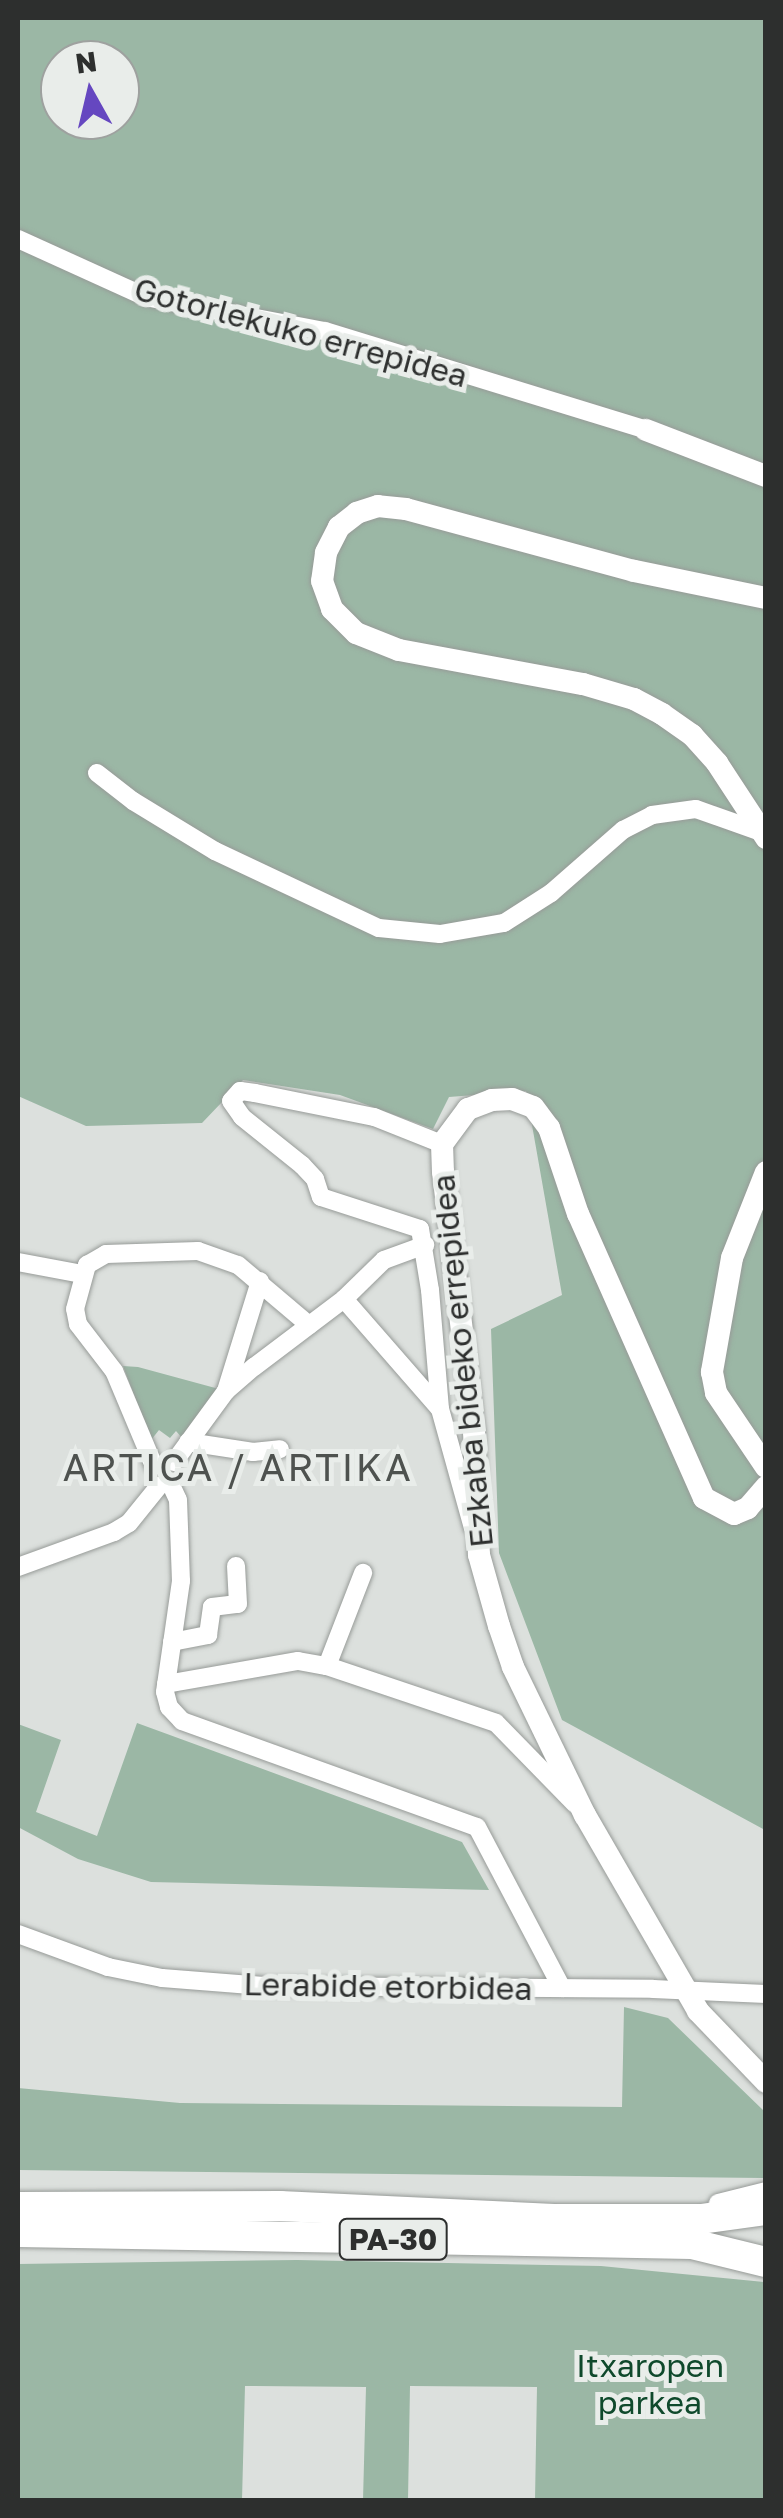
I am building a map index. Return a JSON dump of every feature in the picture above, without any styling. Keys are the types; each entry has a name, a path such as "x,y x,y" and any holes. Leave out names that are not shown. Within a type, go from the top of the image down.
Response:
{"highway":[{"name":"PA-30","path":"18,2207 280,2206 554,2220 666,2219 766,2210"},
{"name":"PA-30","path":"18,2232 692,2244 766,2262"}],"street":[{"name":"Gotorlekuko errepidea","path":"18,239 146,297 324,331 646,430"},
{"path":"646,430 766,476"},
{"path":"762,834 740,794 717,764 692,735 662,714 583,684 399,650 356,634 332,608 322,582 326,553 338,527 356,513 378,506 406,509 634,571 766,598"},
{"path":"97,773 133,802 215,851 379,928 440,934 484,928 513,918 552,893 624,830 652,815 696,809 762,834"},
{"path":"442,1144 374,1117 255,1093 240,1092 230,1101 242,1117 302,1166 315,1180 321,1197 420,1229 425,1245 440,1409 467,1513 478,1538"},
{"name":"Ezkaba bideko errepidea","path":"760,2074 714,2031 689,1992 585,1815 513,1667 478,1538 474,1431 442,1144 468,1110 492,1100 512,1098 533,1107 549,1128 578,1214 704,1498 734,1514 748,1508 766,1487"},
{"path":"766,1172 728,1275 712,1372 716,1393 766,1467"},
{"path":"174,1462 226,1391 344,1299 384,1260 425,1245"},
{"path":"309,1325 238,1265 198,1252 106,1254 86,1265 82,1274 75,1310 78,1324 114,1371 154,1466 152,1477 178,1500 181,1581 166,1684 169,1707 182,1721 478,1828 562,1988"},
{"path":"18,1262 82,1274"},
{"path":"226,1391 260,1281"},
{"path":"344,1299 440,1409"},
{"path":"188,1442 252,1452 280,1449"},
{"path":"154,1466 163,1460 174,1462"},
{"path":"18,1566 129,1523 180,1476 174,1462"},
{"path":"172,1642 208,1635 212,1607 238,1604 236,1566"},
{"path":"326,1666 362,1573"},
{"path":"166,1684 298,1661 326,1666 496,1723 585,1815"},
{"name":"Lerabide etorbidea","path":"18,1934 108,1967 162,1978 264,1986 766,1994"},
{"path":"666,2219 690,2207 766,2191"}],"green space":[{"path":"18,18 765,18 765,1830 562,1720 499,1553 491,1329 562,1295 526,1091 449,1097 433,1129 340,1095 243,1080 202,1123 86,1126 18,1096"},
{"path":"123,1366 219,1389 183,1439 176,1431 170,1438 159,1430 151,1440"},
{"path":"137,1723 462,1842 489,1890 151,1882 78,1859 18,1827 18,1724 61,1740 36,1812 97,1836"},
{"path":"624,2007 668,2018 765,2112 765,2178 18,2170 18,2088 180,2103 622,2107"},
{"name":"Itxaropen parkea","path":"297,2260 601,2266 765,2282 765,2500 535,2500 537,2387 410,2386 408,2500 363,2500 366,2387 245,2386 242,2500 18,2500 18,2264"}],"district":[{"name":"ARTICA / ARTIKA","path":"238,1467"}]}
